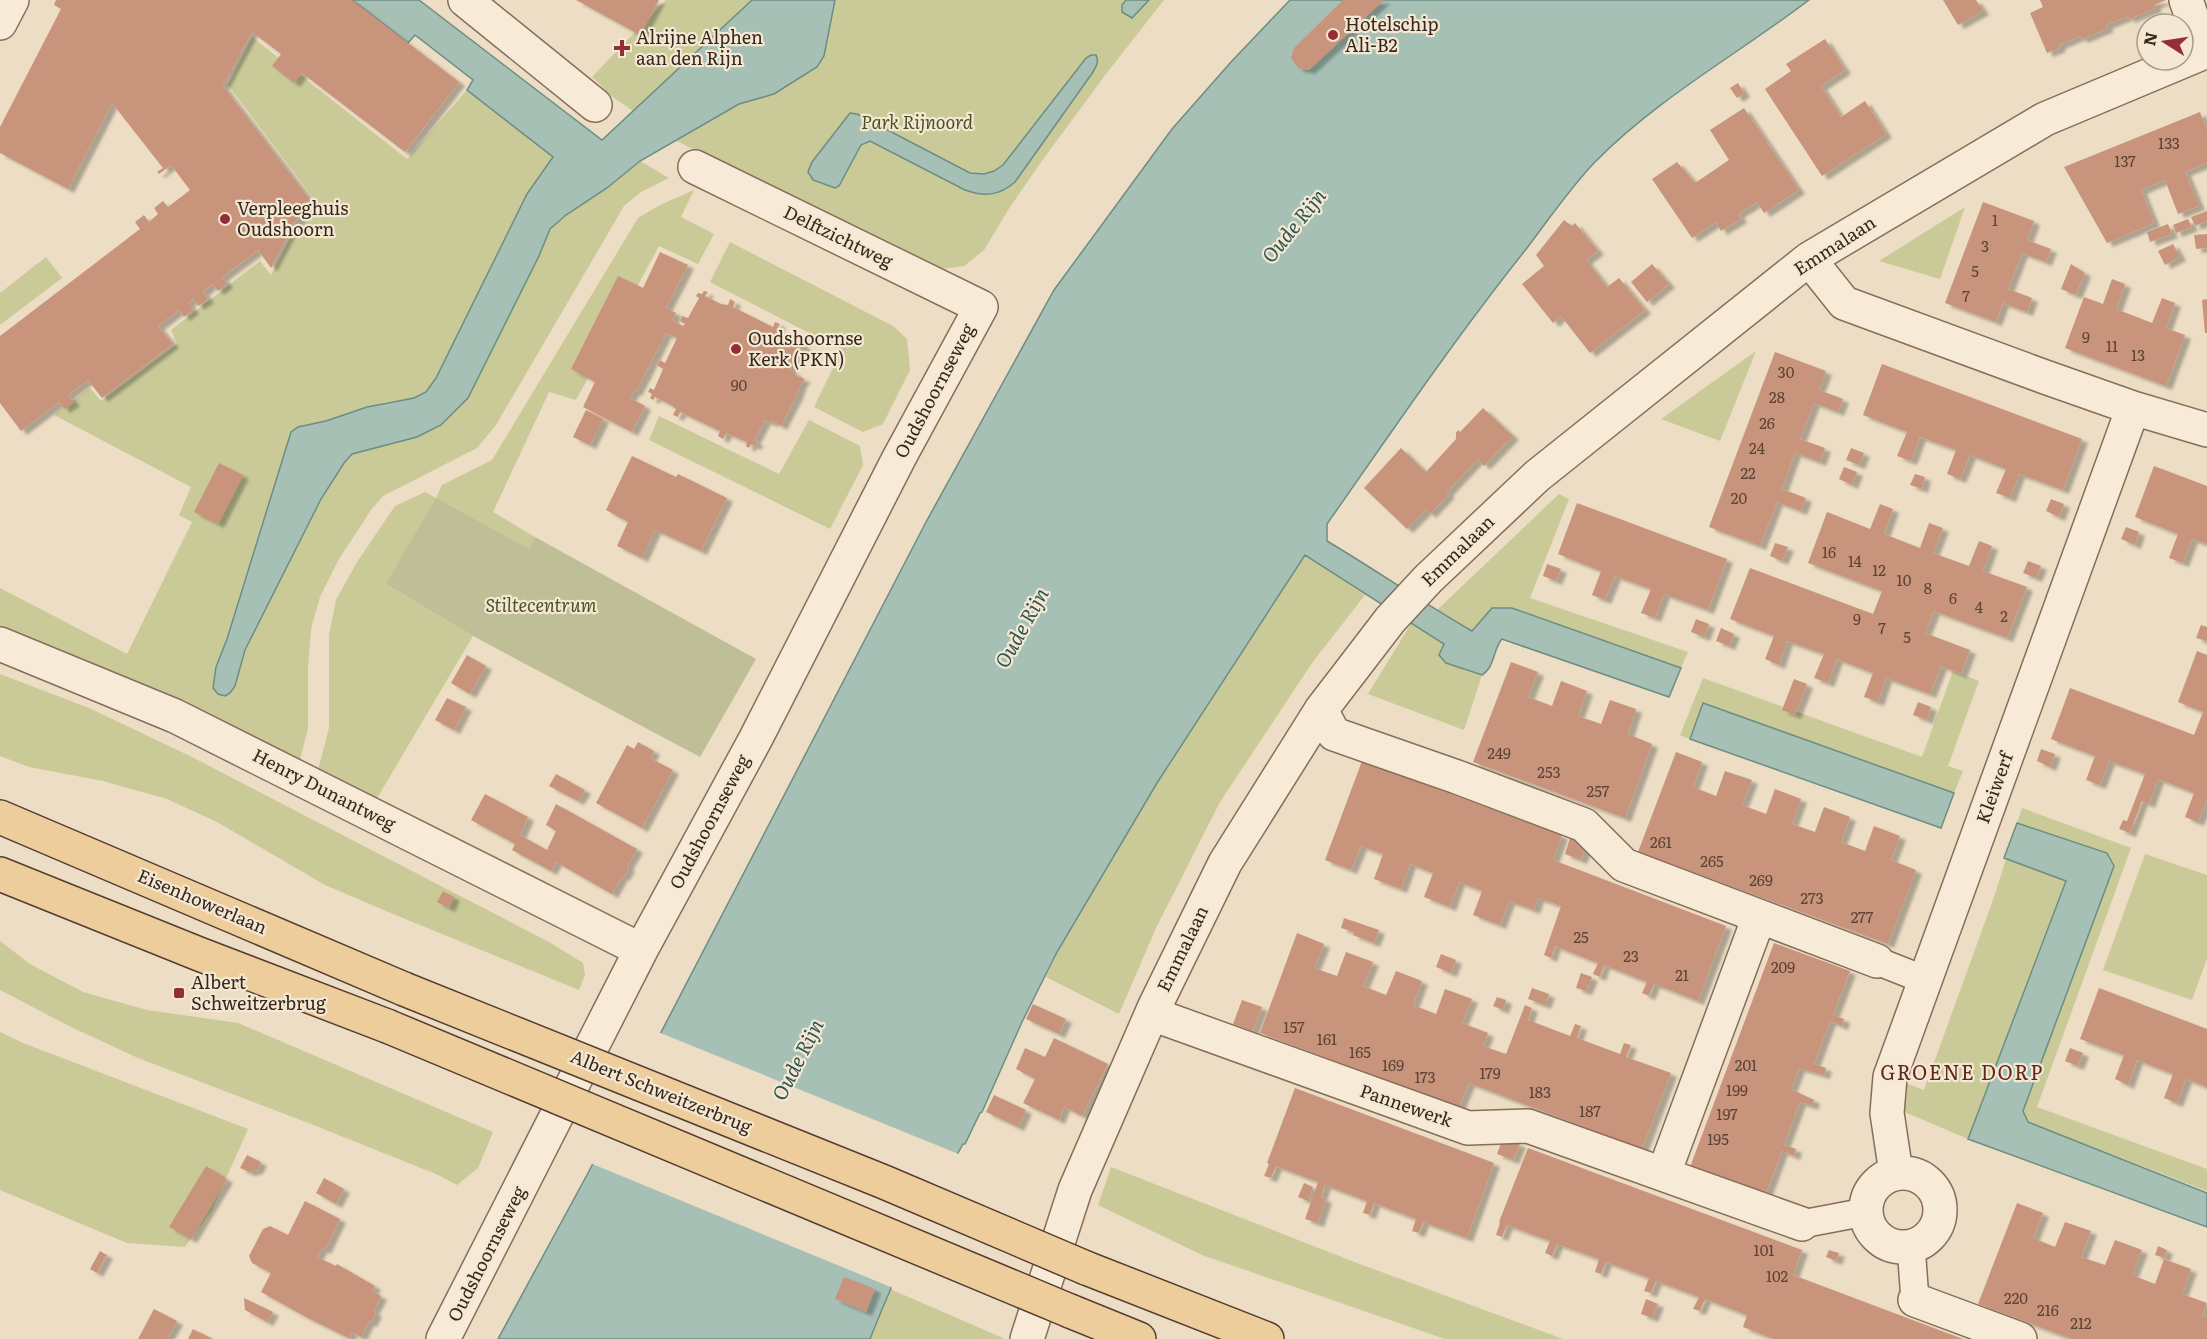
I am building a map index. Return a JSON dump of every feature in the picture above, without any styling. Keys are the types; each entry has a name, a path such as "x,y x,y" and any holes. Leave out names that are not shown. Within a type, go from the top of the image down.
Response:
{"main road":[{"name":"Eisenhowerlaan","path":"0,817 404,988"},
{"path":"0,874 387,1026 1139,1339"},
{"name":"Albert Schweitzerbrug","path":"404,988 884,1182 1086,1268 1267,1339"}],"street":[{"path":"0,23 12,0"},
{"path":"465,0 595,105"},
{"path":"2186,0 2206,52"},
{"name":"Emmalaan","path":"1027,1339 1076,1190 1152,1014 1225,863 1321,710 1390,620 1428,579 1537,476 1809,259 2045,119 2206,52"},
{"name":"Delftzichtweg","path":"695,167 981,307"},
{"path":"1809,259 1844,303 2133,408 2207,430"},
{"name":"Oudshoornseweg","path":"443,1339 641,950 756,738 899,458 981,307"},
{"name":"Kleiwerf","path":"1896,1173 1887,1113 1890,1077 2133,408"},
{"name":"Henry Dunantweg","path":"0,644 175,716 641,950"},
{"path":"1321,710 1334,734 1584,825 1624,865 1925,980"},
{"path":"1664,1173 1759,917"},
{"name":"Pannewerk","path":"1152,1014 1468,1128 1528,1126 1802,1224 1865,1212"},
{"path":"1896,1173 1911,1173 1924,1179 1933,1189 1939,1202 1939,1216 1934,1230 1924,1240 1911,1246 1895,1246 1881,1240 1869,1228 1865,1212 1867,1199 1873,1187 1883,1178 1896,1173"},
{"path":"1911,1246 1915,1300 2020,1339"}],"green space":[{"name":"Park Rijnoord","path":"666,0 1164,0 1044,158 984,250 964,266 934,270 675,140 604,91 605,89 592,77"},
{"path":"252,37 407,159 467,90 553,157 527,194 436,378 426,392 414,398 386,402 326,421 298,427 291,432 227,639 216,667 235,686 245,650 321,499 344,463 352,454 417,437 441,425 556,223 607,188 640,161 669,178 641,192 624,206 496,425 477,448 383,496 371,510 339,559 320,597 311,629 308,667 308,728 300,760 181,701 0,626 0,588 127,654 192,522 179,515 191,487 54,415 90,388 101,401 177,344 171,330 260,261 271,275 296,227 321,208 228,85"},
{"path":"694,190 681,217 714,234 698,264 659,246 576,400 549,392 493,512 535,537 529,549 386,584 473,636 376,800 318,770 329,728 329,635 336,600 357,562 395,506 425,492 436,498 442,485 492,460 638,218"},
{"path":"1965,207 1940,279 1879,261"},
{"path":"730,242 893,326 907,339 910,370 883,424 863,432 814,407 842,350 710,282"},
{"path":"46,257 62,278 0,325 0,293"},
{"path":"1756,351 1720,441 1661,419"},
{"path":"659,416 779,474 809,420 860,446 863,465 830,529 649,440"},
{"path":"1559,494 1569,499 1530,598 1688,652 1681,668 1512,608 1492,608 1472,631 1436,611"},
{"name":"Stiltecentrum","path":"436,498 529,549 535,537 756,659 700,757 473,636 386,584"},
{"path":"1305,554 1365,595 1312,663 1220,802 1156,928 1119,1014 1046,977 1057,952 1157,783"},
{"path":"1412,622 1445,644 1446,663 1482,675 1464,730 1368,694"},
{"path":"1953,671 1979,681 1948,766 1963,771 1954,793 1704,703 1690,739 1680,735 1703,678 1922,757"},
{"path":"0,674 89,708 192,757 549,942 583,963 585,975 579,990 325,885 217,822 167,799 103,781 29,767 0,756"},
{"path":"2022,808 2131,848 2037,1107 2207,1169 2207,1191 2028,1122 2023,1111 2107,853 2017,823"},
{"path":"2145,854 2207,875 2207,959 2192,1000 2103,970"},
{"path":"2006,859 2066,881 1968,1139 1900,1110 1899,1081 1924,1090"},
{"path":"0,941 30,964 83,992 147,1010 238,1023 493,1132 478,1168 457,1185 436,1174 311,1124 138,1058 71,1027 0,990"},
{"path":"0,1032 23,1043 248,1129 212,1210 185,1247 127,1243 0,1190"},
{"path":"1111,1167 1357,1263 1563,1339 1445,1339 1202,1255 1098,1205"},
{"path":"890,1289 1003,1338 1003,1339 865,1339"}],"water":[{"path":"352,0 419,0 602,140 752,0 835,0 824,56 817,67 774,94 739,104 640,161 550,229 539,256 468,398 441,425 417,437 352,454 344,463 321,499 245,650 235,686 225,696 218,694 213,688 216,667 227,639 291,432 298,427 326,421 367,407 414,398 426,392 436,378 527,194 553,157 467,90 473,80 415,35 408,43"},
{"path":"1126,0 1149,0 1132,18 1122,12 1122,5"},
{"name":"Oude Rijn","path":"1290,0 1809,0 1645,117 1595,162 1475,316 1327,524 1327,541 1472,631 1492,608 1512,608 1681,668 1669,697 1502,639 1492,663 1482,675 1446,663 1439,655 1444,644 1305,555 1157,783 1057,952 1022,1022 982,1112 921,1222 870,1339 498,1339 588,1173 926,522 1054,290 1172,129"},
{"path":"1096,55 1097,60 1093,72 1015,182 997,193 979,194 965,190 870,141 861,145 839,186 835,188 813,180 808,172 812,162 850,113 857,114 970,173 984,174 994,171 1003,165 1086,58"},
{"path":"1703,703 1954,793 1941,828 1690,739"},
{"path":"2017,823 2107,853 2114,866 2023,1111 2028,1122 2207,1193 2207,1227 1968,1139 2066,881 2004,858"}],"pier":[{"path":"658,1032 961,1155 944,1183 893,1288 590,1163"}],"building":[{"name":"Verpleeghuis Oudshoorn","path":"56,0 352,0 459,82 405,152 302,73 294,83 272,66 281,54 252,32 223,86 317,209 314,211 311,207 291,225 292,228 271,268 258,250 222,277 227,284 218,291 212,284 203,292 208,299 198,306 193,299 188,303 193,310 184,317 179,310 158,326 173,344 102,398 88,380 68,395 74,402 64,409 59,402 21,431 0,403 0,336 140,229 135,222 144,215 149,222 158,214 154,208 163,201 168,207 190,190 171,165 159,174 157,172 163,168 112,103 68,189 0,153 0,127 61,9 54,5"},
{"path":"576,0 659,0 640,35"},
{"path":"1343,0 1384,0 1309,70 1298,68 1291,58 1294,48"},
{"path":"1943,0 1976,0 1983,11 1958,25"},
{"path":"2040,0 2166,0 2154,5 2156,8 2146,12 2135,12 2135,17 2129,19 2128,16 2106,25 2108,28 2082,39 2080,36 2047,53 2030,13 2043,7"},
{"path":"1825,39 1845,70 1821,86 1841,117 1865,101 1886,134 1822,176 1765,89 1791,71 1786,64"},
{"path":"1738,83 1744,93 1737,98 1730,88"},
{"path":"1744,108 1799,190 1764,213 1757,202 1738,214 1741,219 1721,231 1716,222 1692,238 1652,179 1677,162 1695,183 1729,160 1710,130"},
{"path":"2200,112 2207,130 2207,163 2185,172 2199,206 2178,214 2165,180 2152,185 2141,190 2154,223 2107,243 2064,167"},
{"path":"1983,202 2034,221 2027,240 2051,249 2046,262 2022,253 2008,289 2032,298 2027,312 2003,303 1996,322 1945,303"},
{"path":"2207,211 2207,221 2195,226 2191,217"},
{"path":"2188,219 2192,227 2176,233 2173,225"},
{"path":"1564,220 1572,226 1575,223 1598,251 1586,260 1607,287 1619,278 1645,310 1590,353 1561,316 1553,323 1522,284 1544,266 1536,255"},
{"path":"2168,224 2172,234 2150,242 2147,232"},
{"path":"2207,234 2207,248 2196,249 2194,235"},
{"path":"2173,244 2180,257 2165,265 2158,251"},
{"name":"Oudshoornse Kerk (PKN)","path":"660,252 688,265 666,308 676,313 672,320 683,326 685,324 680,321 682,316 688,318 699,298 696,296 704,291 708,292 705,296 721,304 728,305 730,299 735,302 733,307 773,327 775,322 780,324 777,329 782,334 798,342 800,338 803,340 801,344 805,346 803,350 800,348 790,370 805,379 781,426 773,421 772,423 765,420 754,441 758,442 755,446 751,444 749,448 746,446 747,442 726,433 723,439 718,436 720,431 680,412 678,417 673,415 676,409 671,405 655,397 653,400 650,398 652,394 648,392 650,388 654,390 663,369 657,365 660,360 665,363 677,338 666,333 636,392 634,391 630,398 645,406 632,432 583,407 595,382 571,369 618,276 643,288"},
{"path":"1652,264 1669,284 1647,302 1631,282"},
{"path":"2071,264 2085,273 2076,295 2061,289"},
{"path":"2112,279 2125,284 2116,309 2152,323 2162,298 2175,303 2166,328 2185,335 2166,386 2065,348 2084,297 2103,304"},
{"path":"2207,299 2207,333 2205,333 2202,300"},
{"path":"1775,352 1826,371 1819,390 1843,399 1838,412 1814,403 1800,439 1825,448 1820,462 1795,453 1782,489 1806,498 1801,511 1777,502 1760,546 1709,527"},
{"path":"1882,364 2082,439 2063,490 2019,474 2010,498 1996,493 2006,469 1970,455 1960,479 1947,474 1956,450 1920,437 1911,461 1897,456 1907,432 1863,415"},
{"path":"1483,408 1513,436 1484,466 1478,459 1430,514 1426,510 1407,529 1364,488 1401,448 1426,472 1456,439 1458,430 1460,432"},
{"path":"586,410 603,419 590,445 573,437"},
{"path":"1851,448 1864,453 1859,465 1846,460"},
{"path":"632,456 676,477 678,474 727,498 701,551 655,530 642,558 617,546 628,522 606,510"},
{"path":"219,463 243,475 218,524 194,512"},
{"path":"2154,466 2207,486 2207,544 2192,539 2183,563 2169,558 2178,534 2135,517"},
{"path":"1844,467 1857,472 1852,485 1839,479"},
{"path":"1915,474 1925,477 1922,489 1910,485"},
{"path":"2051,499 2064,504 2059,517 2046,511"},
{"path":"1577,503 1727,559 1708,610 1664,594 1655,618 1641,613 1651,589 1615,576 1605,600 1592,595 1601,571 1558,554"},
{"path":"1880,504 1893,509 1884,534 1920,548 1929,523 1943,528 1933,553 1969,566 1979,541 1992,546 1983,571 2027,587 2007,638 1934,611 1925,633 1970,650 1961,674 1941,666 1930,694 1886,678 1878,702 1864,697 1873,673 1837,659 1828,683 1814,678 1824,654 1787,641 1779,665 1765,659 1774,636 1730,619 1750,568 1873,614 1882,591 1808,563 1827,512 1870,529"},
{"path":"2126,527 2139,532 2135,545 2121,539"},
{"path":"1775,543 1788,547 1782,561 1770,556"},
{"path":"2028,561 2041,566 2036,578 2023,573"},
{"path":"1547,564 1561,569 1556,581 1543,576"},
{"path":"1696,619 1709,624 1704,637 1691,632"},
{"path":"2201,625 2207,627 2207,641 2196,638"},
{"path":"1721,628 1734,634 1729,646 1716,641"},
{"path":"2197,651 2207,655 2207,800 2198,822 2185,817 2194,793 2158,779 2149,804 2142,801 2130,833 2119,829 2123,820 2127,821 2145,774 2109,761 2100,785 2086,780 2095,756 2051,739 2070,688 2194,735 2203,712 2178,702"},
{"path":"467,655 486,666 470,694 451,683"},
{"path":"1511,662 1538,672 1528,697 1552,706 1561,681 1587,691 1578,716 1601,724 1610,700 1636,709 1628,734 1652,744 1625,818 1473,762"},
{"path":"1794,679 1807,684 1795,715 1782,710"},
{"path":"447,698 466,707 454,730 435,720"},
{"path":"1918,702 1931,707 1927,720 1913,715"},
{"path":"638,742 654,751 650,758 673,770 642,828 596,803 627,745 634,749"},
{"path":"2041,749 2055,754 2050,767 2037,761"},
{"path":"1676,752 1702,762 1693,787 1716,796 1725,771 1752,780 1742,805 1766,814 1775,789 1801,799 1792,824 1815,832 1824,807 1850,817 1841,842 1865,851 1874,826 1900,836 1891,860 1916,870 1888,944 1638,852"},
{"path":"1362,761 1562,835 1553,860 1726,926 1698,1001 1654,984 1649,996 1642,993 1647,982 1604,965 1600,977 1593,974 1598,963 1555,946 1551,958 1544,955 1561,906 1538,898 1534,910 1509,901 1500,925 1473,915 1482,891 1459,882 1450,907 1424,897 1433,873 1410,864 1401,889 1374,879 1383,854 1361,846 1351,870 1325,860"},
{"path":"556,774 585,790 578,801 549,786"},
{"path":"485,794 528,817 520,835 547,850 556,831 546,825 556,804 637,849 627,866 629,867 624,877 622,876 612,894 556,862 551,871 512,850 515,844 471,820"},
{"path":"1570,838 1587,844 1581,860 1565,854"},
{"path":"443,891 454,897 449,908 437,902"},
{"path":"1344,918 1379,930 1374,943 1341,928"},
{"path":"1297,933 1324,944 1314,968 1337,976 1346,952 1373,962 1363,986 1386,995 1396,971 1422,981 1413,1005 1436,1014 1445,989 1472,999 1462,1023 1488,1033 1483,1046 1506,1054 1525,1005 1532,1008 1528,1020 1570,1036 1575,1024 1581,1026 1577,1038 1620,1054 1624,1043 1631,1045 1626,1057 1671,1073 1642,1149 1469,1083 1459,1107 1260,1033"},
{"path":"1774,943 1850,971 1833,1015 1844,1019 1842,1026 1830,1021 1814,1064 1826,1068 1824,1075 1799,1068 1791,1089 1814,1100 1812,1106 1800,1102 1784,1145 1796,1149 1794,1156 1782,1151 1765,1196 1690,1167"},
{"path":"1441,954 1456,960 1451,973 1436,967"},
{"path":"1581,973 1592,977 1586,991 1576,988"},
{"path":"1532,988 1549,994 1545,1005 1528,999"},
{"path":"2099,988 2207,1029 2207,1087 2186,1079 2177,1103 2164,1098 2173,1074 2137,1060 2128,1085 2115,1079 2124,1055 2080,1039"},
{"path":"1497,997 1506,1000 1503,1010 1493,1006"},
{"path":"1242,1000 1262,1007 1253,1031 1233,1024"},
{"path":"1033,1004 1066,1019 1059,1034 1026,1019"},
{"path":"1054,1038 1108,1064 1082,1116 1064,1107 1059,1120 1023,1103 1035,1079 1016,1069 1025,1048 1045,1057"},
{"path":"2070,1048 2083,1053 2078,1066 2065,1061"},
{"path":"1295,1088 1494,1163 1467,1238 1423,1222 1419,1233 1412,1231 1416,1219 1374,1203 1370,1215 1363,1213 1367,1201 1325,1185 1321,1197 1326,1199 1318,1223 1305,1219 1318,1182 1276,1166 1271,1178 1264,1176"},
{"path":"994,1095 1026,1110 1018,1127 986,1112"},
{"path":"1503,1138 1520,1144 1513,1160 1497,1154"},
{"path":"1528,1148 1802,1250 1793,1275 1963,1339 1774,1339 1743,1327 1747,1315 1705,1299 1700,1311 1693,1309 1699,1297 1656,1281 1651,1293 1644,1291 1649,1278 1606,1262 1601,1274 1595,1272 1599,1259 1557,1244 1552,1256 1545,1253 1550,1241 1507,1225 1502,1237 1496,1235"},
{"path":"247,1155 261,1162 257,1170 249,1172 240,1168"},
{"path":"206,1166 227,1179 191,1239 169,1227"},
{"path":"324,1178 344,1189 336,1204 316,1193"},
{"path":"1304,1183 1313,1187 1308,1201 1298,1197"},
{"path":"305,1201 340,1219 325,1250 322,1248 317,1257 336,1266 337,1264 375,1286 372,1291 381,1296 373,1311 376,1313 371,1323 368,1322 361,1337 351,1332 349,1338 261,1292 271,1273 252,1263 249,1256 263,1229 270,1226 288,1235"},
{"path":"2017,1203 2043,1213 2033,1238 2055,1247 2065,1222 2091,1231 2081,1257 2105,1265 2115,1240 2142,1250 2132,1275 2155,1284 2164,1259 2191,1269 2182,1294 2207,1303 2202,1315 2207,1317 2207,1339 2072,1339 1978,1304"},
{"path":"2158,1246 2167,1250 2164,1258 2155,1255"},
{"path":"1829,1250 1839,1253 1836,1261 1826,1257"},
{"path":"100,1251 107,1255 97,1273 90,1269"},
{"path":"844,1277 875,1289 866,1312 835,1299"},
{"path":"244,1298 273,1312 267,1322 245,1310"},
{"path":"1646,1299 1658,1304 1652,1318 1641,1314"},
{"path":"154,1309 177,1321 167,1339 138,1339"},
{"path":"193,1329 213,1339 188,1339"}],"place":[{"name":"Hotelschip Ali-B2","path":"1333,35"},
{"name":"Alrijne Alphen aan den Rijn","path":"622,48"},
{"name":"Verpleeghuis Oudshoorn","path":"225,219"},
{"name":"Oudshoornse Kerk (PKN)","path":"736,349"},
{"name":"Albert Schweitzerbrug","path":"179,993"}],"district":[{"name":"GROENE DORP","path":"1962,1073"}]}
